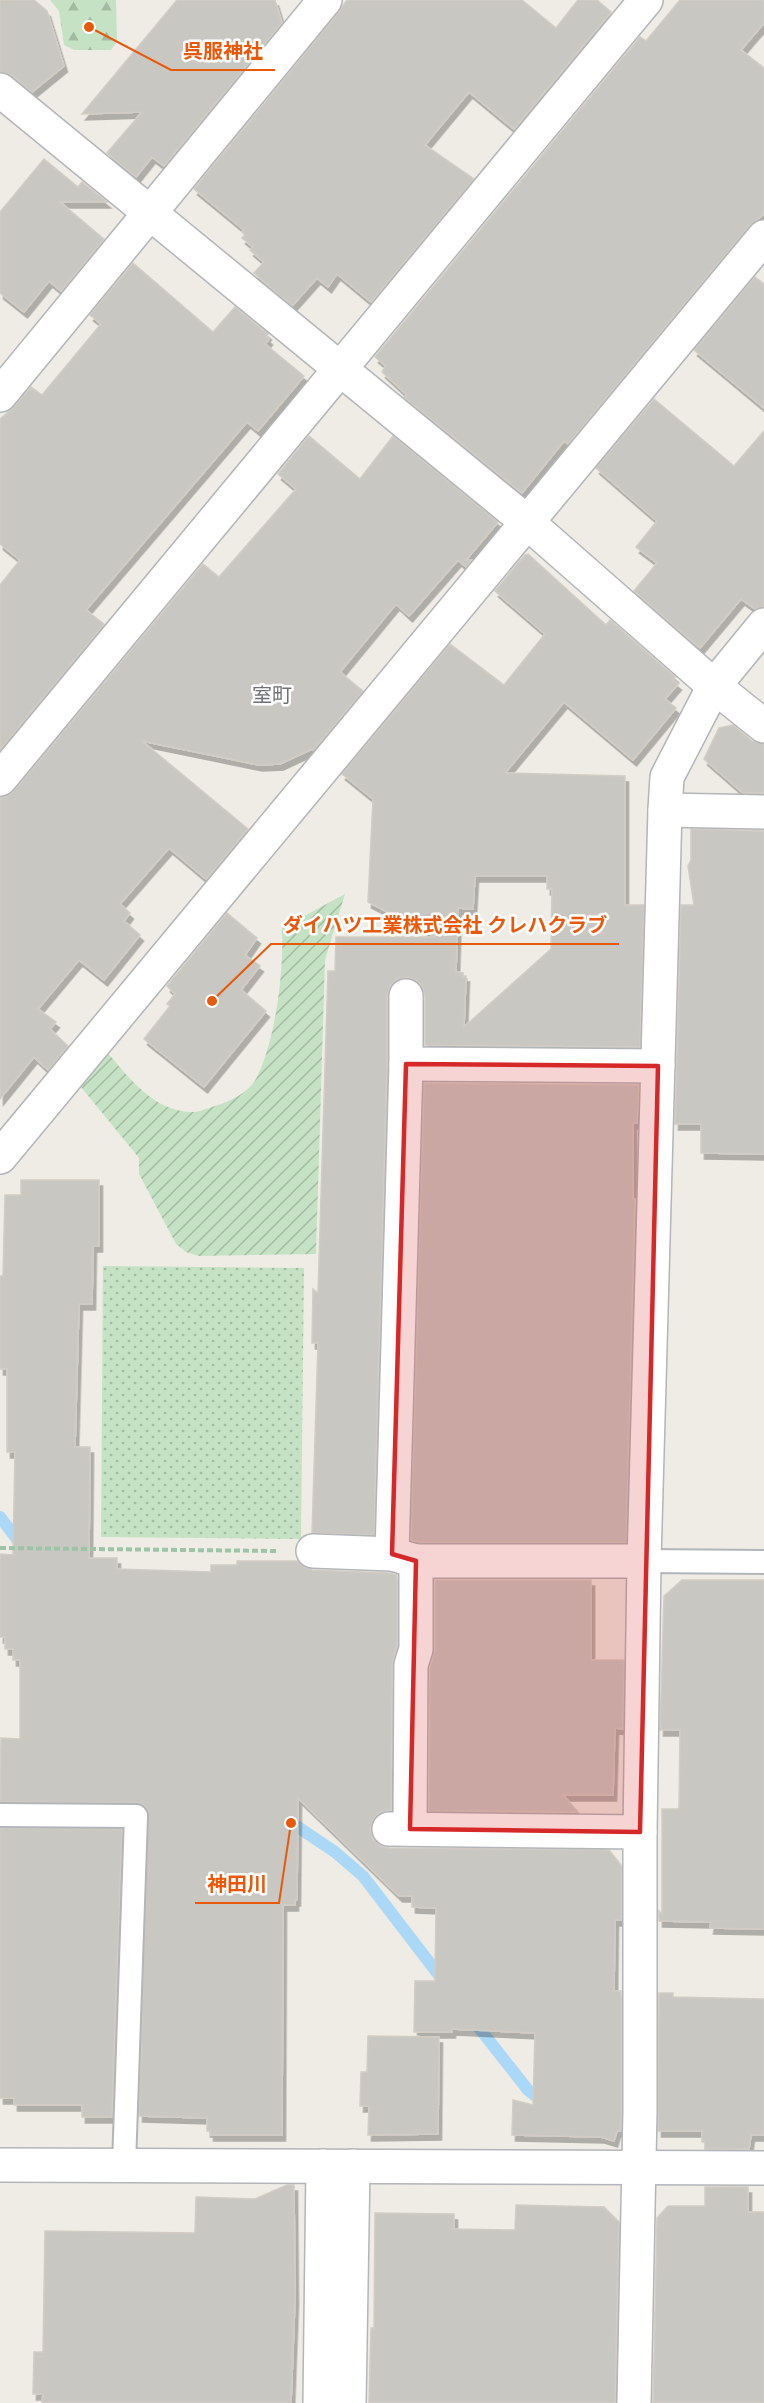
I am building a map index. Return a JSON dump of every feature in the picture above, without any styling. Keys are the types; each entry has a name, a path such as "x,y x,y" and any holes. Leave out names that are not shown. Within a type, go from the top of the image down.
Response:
{"street":[{"path":"0,395 325,0"},
{"path":"0,779 646,0"},
{"path":"0,90 527,522 714,686 764,726"},
{"path":"0,1157 764,237"},
{"path":"634,2403 639,2166 644,1561 665,810 668,777 714,686 764,625"},
{"path":"665,810 764,812"},
{"path":"406,996 404,1557 416,1649 411,1665 399,1829 640,1832"},
{"path":"406,1064 658,1066"},
{"path":"313,1551 404,1557 644,1561"},
{"path":"0,2165 764,2168"},
{"path":"320,2403 338,2166"},
{"path":"338,2166 349,2403"}],"lane":[{"path":"644,1561 764,1562"},
{"path":"0,1815 136,1816 124,2165"}],"path":[{"path":"0,1548 313,1551"}],"highlighted area":[{"path":"406,1064 658,1066 640,1832 410,1829 416,1561 392,1554"}],"green space":[{"path":"50,0 116,0 117,42 111,50 74,50 64,45 59,11"},
{"path":"345,894 325,960 316,1254 199,1256 186,1252 176,1244 139,1174 139,1158 81,1087 107,1052 135,1084 156,1101 168,1107 195,1112 242,1094 257,1077 274,1024 282,964 282,928"},
{"path":"103,1266 304,1268 301,1539 101,1537"}],"building":[{"path":"0,0 34,0 47,11 64,66 32,92 12,75 0,72"},
{"path":"177,0 275,0 282,23 164,166 152,157 136,177 107,153 142,112 82,114"},
{"path":"347,0 522,0 556,28 578,0 597,0 611,12 514,129 469,92 425,145 474,179 371,302 337,274 328,287 317,278 292,306 254,273 264,262 250,250 253,247 242,238 245,235 242,232 244,230 194,189"},
{"path":"680,0 764,0 764,23 741,50 764,68 764,214 750,225 568,444 564,441 522,493 404,397 407,395 382,372 386,366 375,357 640,37 646,41"},
{"path":"44,159 78,187 82,182 107,202 60,202 104,239 61,291 49,281 24,312 0,293 0,212"},
{"path":"133,263 213,332 235,307 268,334 266,336 269,339 265,344 304,376 258,431 247,422 86,610 104,624 0,750 0,585 20,560 0,544 0,419 31,387 42,395 101,324 90,315"},
{"path":"755,277 764,284 764,408 694,350"},
{"path":"654,399 734,466 764,431 764,607 755,609 741,599 700,648 634,591 657,563 636,547 657,521 596,468"},
{"path":"309,436 360,479 393,436 498,522 466,560 472,560 466,567 458,560 409,616 396,604 340,672 363,691 313,750 280,764 259,765 142,741 248,829 206,879 169,848 120,904 130,913 124,921 140,935 104,980 79,960 38,1009 56,1022 50,1029 68,1046 48,1070 34,1057 0,1099 0,797 7,796 14,791 203,564 219,577 296,489 278,474"},
{"path":"528,554 606,625 610,620 675,677 673,680 678,684 665,699 676,708 633,760 564,702 505,773 625,776 625,905 644,905 640,1047 425,1045 425,996 422,986 416,980 407,977 397,980 390,986 387,996 374,1535 312,1533 318,1343 312,1343 313,1289 318,1293 328,971 335,971 336,937 436,937 368,902 373,799 342,774 450,644 504,685 545,634 495,591","holes":["475,876 547,876 547,889 552,889 551,949 464,1027 466,976 456,972 458,908 473,909"]},
{"path":"733,725 752,741 764,744 764,793 743,793 704,759 719,728"},
{"path":"691,829 764,831 764,1154 701,1153 701,1124 675,1124 681,905 694,905 688,866 691,860"},
{"path":"227,913 257,938 245,955 260,966 241,990 266,1011 204,1087 144,1039 170,1006 167,1004 175,994 167,986"},
{"path":"424,1083 639,1085 637,1123 633,1123 633,1199 635,1199 626,1542 419,1542 411,1540"},
{"path":"21,1180 99,1180 99,1246 93,1246 92,1304 79,1304 75,1447 90,1447 89,1558 117,1558 117,1569 211,1572 211,1565 237,1565 237,1561 298,1561 304,1567 312,1570 397,1575 397,1646 392,1665 391,1810 380,1812 373,1819 370,1829 373,1839 389,1848 609,1850 621,1865 621,1920 615,1920 614,1991 621,1991 621,2131 617,2131 614,2141 601,2137 512,2135 513,2100 533,2105 535,2033 452,2029 452,2032 414,2032 415,1981 435,1981 436,1908 412,1907 412,1896 399,1896 298,1798 297,1900 295,1900 295,1905 283,1905 282,2135 210,2135 210,2131 207,2131 207,2118 139,2116 148,1810 136,1803 0,1802 1,1738 20,1739 20,1660 13,1660 13,1649 5,1649 5,1637 0,1637 0,1554 13,1555 15,1452 7,1452 7,1369 0,1369 0,1276 3,1276 5,1195 21,1195"},
{"path":"435,1580 591,1580 591,1660 624,1660 623,1729 615,1728 613,1795 563,1795 578,1812 429,1811 430,1668 435,1649"},
{"path":"682,1580 764,1580 764,1929 710,1928 711,1922 659,1921 659,1911 662,1914 662,1809 679,1809 680,1730 660,1730 664,1596"},
{"path":"0,1828 122,1829 112,2117 82,2117 82,2105 14,2105 14,2098 0,2098"},
{"path":"659,1993 673,1993 673,1997 764,1999 764,2135 751,2135 749,2149 705,2149 705,2142 702,2142 702,2131 658,2131"},
{"path":"368,2036 439,2037 438,2134 368,2135 369,2106 360,2106 361,2072 367,2072"},
{"path":"287,2185 294,2185 295,2299 291,2403 42,2403 43,2394 33,2394 34,2352 43,2352 45,2231 195,2233 196,2197 255,2199"},
{"path":"705,2187 748,2187 748,2212 764,2212 764,2403 653,2403 657,2218 668,2206 705,2206"},
{"path":"516,2205 604,2207 619,2222 615,2403 369,2403 371,2328 374,2328 375,2213 454,2214 454,2229 515,2230"}],"waterway":[{"path":"0,1517 23,1547"},
{"path":"286,1819 335,1852 363,1876 445,1983"},
{"path":"472,2019 528,2090 537,2097 546,2099"}],"place":[{"name":"呉服神社","path":"89,27"},
{"name":"ダイハツ工業株式会社 クレハクラブ","path":"212,1001"},
{"name":"神田川","path":"291,1823"}],"district":[{"name":"室町","path":"272,695"}]}
